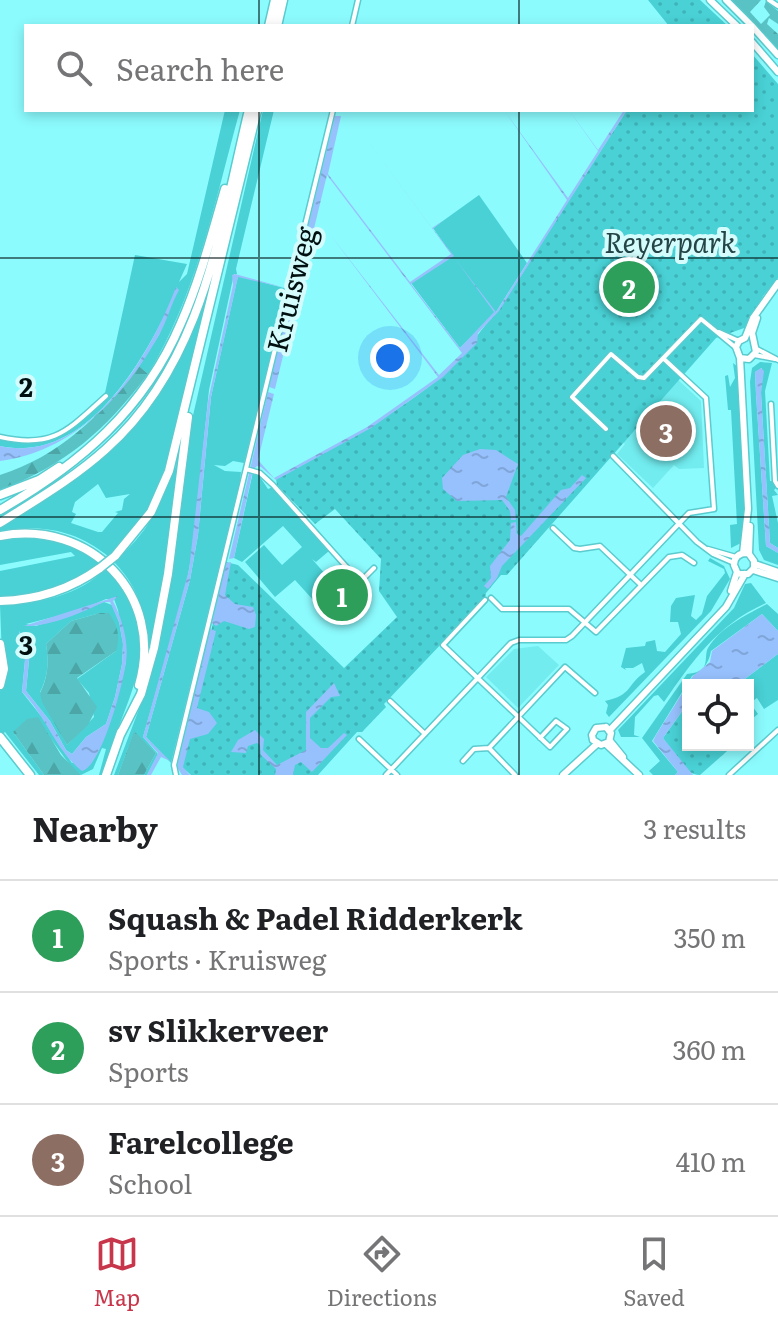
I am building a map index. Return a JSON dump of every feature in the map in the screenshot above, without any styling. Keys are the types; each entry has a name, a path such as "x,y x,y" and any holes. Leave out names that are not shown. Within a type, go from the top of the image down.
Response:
{"highway":[{"path":"269,24 275,0"},
{"path":"277,24 283,0"},
{"path":"0,523 106,449 139,415 153,395 180,350 200,303 249,112"},
{"path":"0,601 49,593 81,580 100,568 142,526 161,492 176,446 257,112"},
{"path":"0,510 68,467 111,428 149,381 176,334 204,259 230,172 235,168"},
{"path":"120,735 141,694 154,648 168,574 189,393"},
{"path":"0,495 39,480 111,428"},
{"path":"0,536 37,533 70,541 101,558 123,582 138,611 144,645 141,678 106,775"},
{"path":"0,644 4,669 0,685"},
{"path":"0,737 30,775"}],"street":[{"path":"352,24 358,0"},
{"path":"710,0 735,24"},
{"path":"726,0 750,24"},
{"path":"769,0 778,6"},
{"path":"754,28 778,55"},
{"path":"754,44 778,72"},
{"name":"Kruisweg","path":"175,773 250,470 333,112"},
{"path":"639,775 608,742 608,729 713,620 741,573 740,557 751,535 740,384 743,342 778,283"},
{"path":"606,429 572,397 611,354 640,378 648,376 699,320 706,321 719,332 743,342 756,352 778,360"},
{"path":"743,358 756,352"},
{"path":"386,775 511,643 519,640 566,640 679,524 694,511 714,509 708,403 702,393 664,359"},
{"path":"0,437 26,442 52,438 72,427 106,396"},
{"path":"771,404 775,481 778,486"},
{"path":"613,456 703,547 740,557 754,567 778,575"},
{"path":"250,470 273,485 360,582 374,568"},
{"path":"553,528 574,548 600,546 641,585"},
{"path":"540,738 556,721 567,729 550,747 540,738 477,679 443,645 488,599 502,609 569,609 596,632 669,557 682,555 694,563"},
{"path":"741,573 754,567"},
{"path":"463,761 474,749 489,748 566,667 595,693"},
{"path":"390,701 425,734"},
{"path":"595,742 592,735 596,728 608,729"},
{"path":"729,775 778,730"},
{"path":"359,739 397,775"},
{"path":"563,775 595,742 608,742"},
{"path":"489,748 515,775"}],"shaded area":[{"path":"676,378 701,401 704,468 679,469 674,465 653,488 617,454 625,444 621,440"},
{"path":"538,646 559,665 518,708 486,677 514,649"}],"green space":[{"path":"648,0 700,0 726,24 667,24"},
{"path":"729,0 761,0 750,12 761,24 770,15 764,7 766,1 778,11 778,24 769,18 767,24 778,34 778,51 754,24"},
{"name":"Reyerpark","path":"754,56 778,84 778,278 763,296 747,327 716,338 507,575 501,575 485,598 384,704 386,707 362,732 357,732 318,775 191,775 182,767 226,562 238,565 344,668 397,617 379,591 381,559 335,509 315,524 277,485 276,479 398,409 436,381 498,311 626,112 754,112"},
{"path":"225,112 239,112 192,279 180,312 148,374 139,366 159,335 178,287 132,372 88,422 61,439 32,447 0,446 0,438 35,442 54,437 108,396 105,393 135,255 187,264 179,282 187,274"},
{"path":"254,112 165,472 150,508 109,557 84,541 58,531 30,528 0,531 0,528 63,487 122,437 185,346","holes":["98,484 106,498 130,494 124,499 122,510 115,512 118,513 102,532 71,523 76,514 72,512 75,502"]},
{"path":"263,112 274,112 209,390 193,547 186,586 143,737 158,754 147,775 144,775 156,753 134,732 118,775 114,775 159,648 172,574 189,433"},
{"path":"479,195 527,263 496,312 460,348 411,283 452,255 433,228"},
{"path":"208,259 175,347 133,412 77,465 0,518 0,512 69,469 157,374"},
{"path":"238,276 288,289 244,463 233,461 225,466 214,465 225,471 241,472 240,482 171,763 146,737 190,580 198,535 211,397"},
{"path":"760,362 772,363 765,391 770,481 773,481 778,495 772,496 778,523 778,548 770,543 762,368 755,372 766,546 778,553 778,565 764,560 759,550 750,382 752,368"},
{"path":"733,363 738,367 746,517 743,542 731,548 730,525 737,524 731,410 728,410 725,376 728,375 730,387 735,378"},
{"path":"139,366 148,374 100,429 65,457 0,490 0,475 41,457 78,432 110,401"},
{"path":"178,462 169,552 151,651 136,594 114,562 146,526"},
{"path":"253,472 258,474 268,489 273,487 329,551 316,562 312,559 333,583 314,601 295,580 275,597 245,562 264,545 282,565 302,547 283,526 242,562 234,558"},
{"path":"35,536 78,547 102,564 53,588 0,597 0,571 75,556 71,552 0,565 0,539"},
{"path":"710,558 724,566 730,579 711,611 609,717 605,701 625,693 645,672 642,663 626,670 621,667 626,648 645,646 646,642 655,640 657,651 665,652 681,634 678,622 670,622 671,606 676,598 695,595 691,616 696,620 702,614 707,596 725,573 724,569 708,561"},
{"path":"106,568 126,596 137,622 140,647 138,670 103,775 99,775 106,749 102,748 93,769 81,775 72,768 51,739 13,732 44,775 39,775 5,732 0,736 0,691 3,684 0,605 57,597 95,578","holes":["106,599 114,599 118,610 126,662 115,707 100,746 72,763 22,692 25,660 19,631 30,650 26,691 50,721 66,750 72,754 86,737 106,724 122,664 123,644 119,622 112,605 104,602 36,626 26,624 81,610","100,613 116,651 77,679 89,693 94,717 67,745 40,692 47,669 46,644 71,621"]},
{"path":"751,583 766,603 720,632 696,658 664,702 658,695 654,696 635,717 634,735 640,737 621,737 618,730 734,608 745,584"},
{"path":"767,604 778,614 778,631 762,614 711,651 704,667 713,641 734,622"},
{"path":"109,613 114,622 118,636 116,651 77,678 97,707 88,725 67,745 40,693 47,669 46,644 71,621"},
{"path":"778,654 778,700 764,709 757,698 754,700 754,679 745,679"},
{"path":"702,669 690,679 683,679 687,674"},
{"path":"682,681 682,692 652,741 678,772 675,775 653,775 649,771 660,761 642,738"},
{"path":"682,711 682,751 727,751 700,775 694,774 683,767 663,738"},
{"path":"38,717 61,755 81,775 44,775 13,732 27,719"},
{"path":"134,731 156,753 144,775 118,775"}],"water":[{"path":"346,112 432,228 444,220 433,229 454,256 411,284 460,348 494,312 456,260 496,312 567,200 505,112 568,198 598,151 570,112 598,150 623,112 626,112 499,311 478,333 477,343 443,377 371,428 276,480 257,466 253,470 234,558 229,559 268,392 274,394 258,460 274,478 367,427 438,377 329,233 439,375 462,353 327,175 275,389 269,387 335,116 341,116 328,174 410,282 451,254"},
{"path":"232,275 286,288 238,277 211,397 198,535 190,580 146,737 170,761 161,757 151,775 147,775 158,753 143,737 189,570 208,401 233,285"},
{"path":"176,287 179,290 145,358 94,418 73,433 50,446 26,456 0,461 0,446 32,447 61,439 88,422 132,372 150,343"},
{"path":"761,368 764,371 761,393 770,543 778,548 778,553 766,546 755,372"},
{"path":"480,449 496,450 518,464 506,497 515,510 516,520 511,520 510,511 502,500 457,501 443,489 442,478 463,455"},
{"path":"582,475 586,478 502,566 488,589 484,586 491,578 490,566 510,540 511,523 516,522 517,534 521,536 561,490 570,488"},
{"path":"231,562 225,595 235,604 253,607 255,627 249,629 224,621 216,626 212,623 226,563"},
{"path":"118,596 113,601 126,638 124,673 104,740 90,766 82,771 65,754 22,692 25,660 19,631 30,650 26,691 50,721 66,750 72,754 86,737 106,724 122,664 123,644 119,622 110,602 104,602 54,622 24,626"},
{"path":"762,614 778,631 778,654 745,679 691,679 710,662 712,651"},
{"path":"210,629 216,631 197,708 209,712 217,723 208,734 190,739 183,767 190,775 182,775 177,767"},
{"path":"334,683 340,696 331,697 310,718 310,738 321,748 328,748 344,733 347,735 312,772 301,762 295,765 293,775 275,775 276,769 261,755 257,743 248,746 246,753 231,752 238,740 255,730 264,739 263,750 277,765 306,750 306,712"},
{"path":"682,694 682,711 663,738 693,775 675,775 678,772 653,741"}],"place":[{"name":"sv Slikkerveer","path":"629,287"},
{"name":"Farelcollege","path":"666,431"},
{"name":"Squash & Padel Ridderkerk","path":"342,595"}]}
